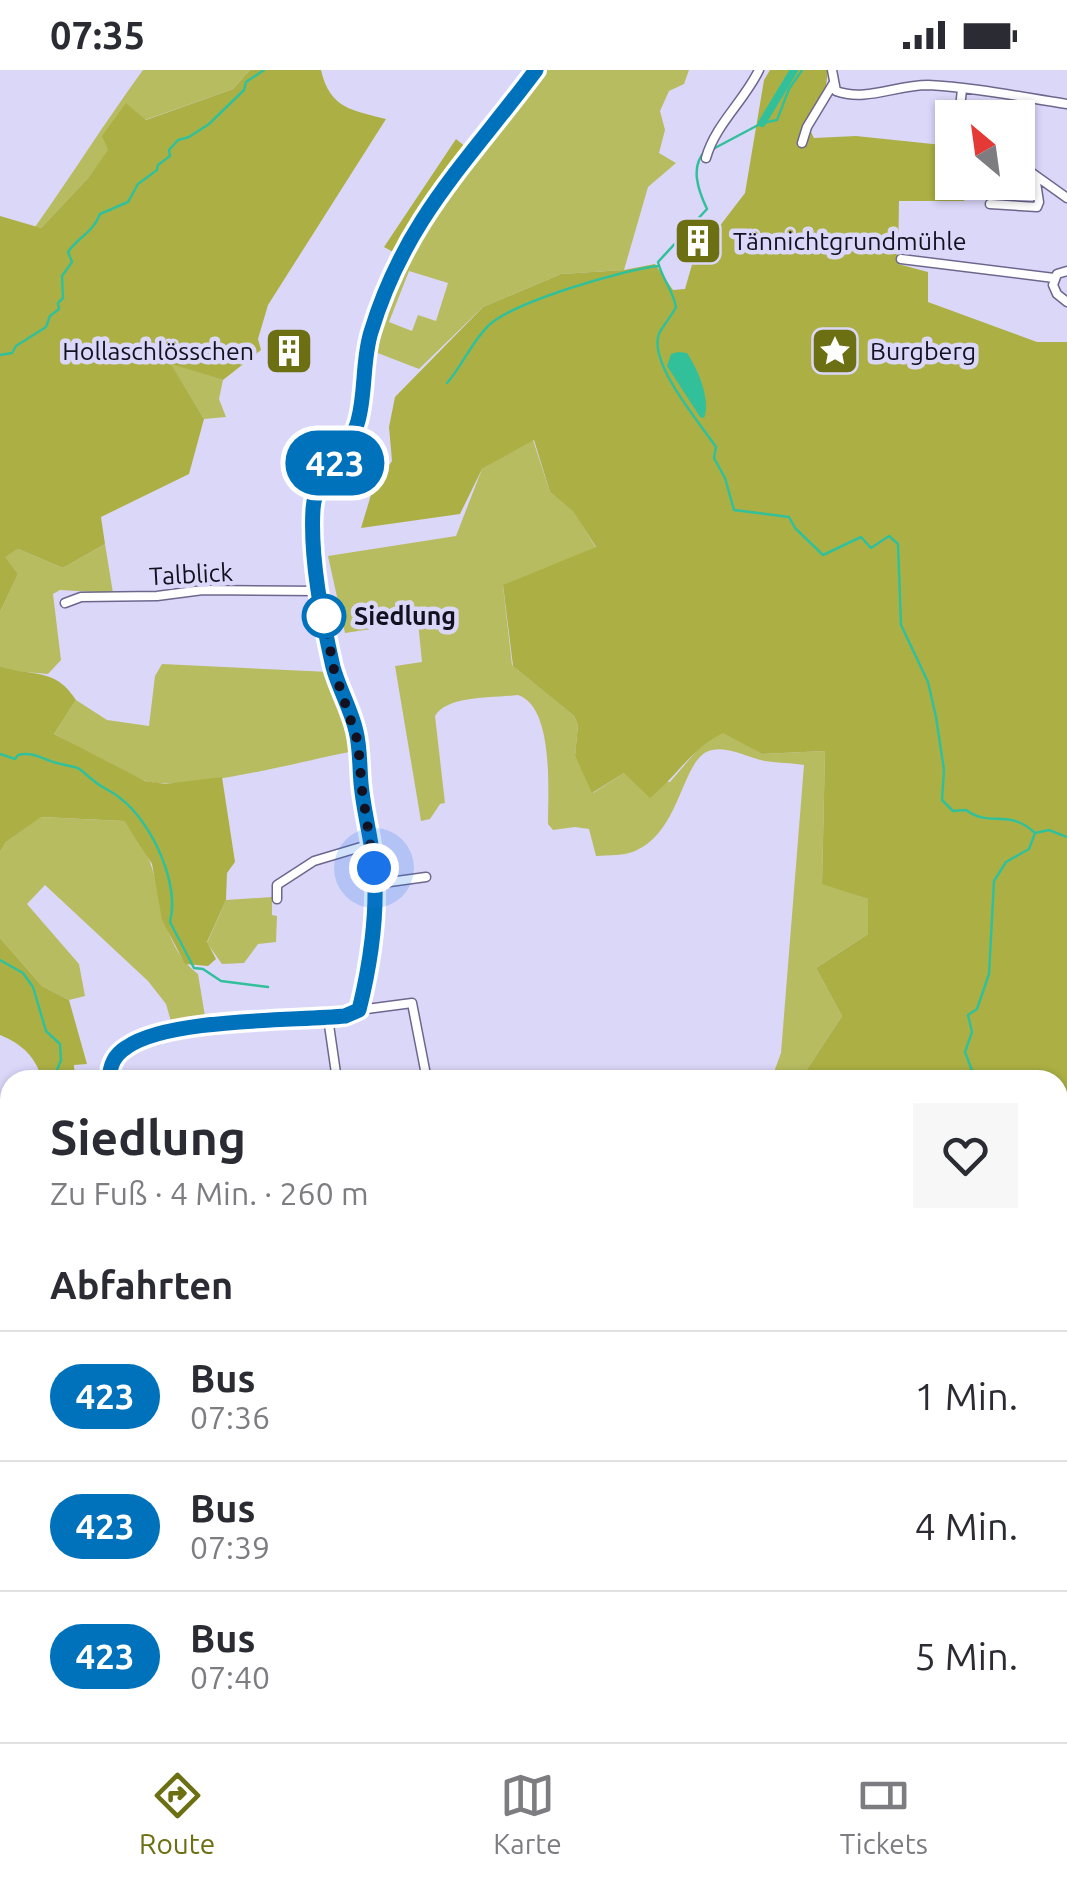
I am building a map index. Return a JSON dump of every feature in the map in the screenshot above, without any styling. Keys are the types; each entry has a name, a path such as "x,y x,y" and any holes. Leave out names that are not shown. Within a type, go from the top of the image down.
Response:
{"street":[{"path":"359,1010 375,884 358,742 334,670 320,591 313,508 319,487 352,437 358,420 364,360 392,273 422,215 536,70"},
{"path":"706,158 759,70"},
{"path":"802,143 832,84 832,70"},
{"path":"832,84 836,90 854,97 918,85 1067,104"},
{"path":"961,100 962,89"},
{"path":"1035,176 1067,198"},
{"path":"990,204 1037,207 1035,176"},
{"path":"901,259 1054,278 1067,270"},
{"path":"1054,278 1054,290 1067,302"},
{"name":"Talblick","path":"65,602 81,597 157,596 203,590 320,591"},
{"path":"277,898 276,886 309,863 371,844"},
{"path":"375,884 426,877"},
{"path":"112,1070 115,1057 124,1048 146,1038 235,1022 328,1018 412,1003 425,1070"},
{"path":"328,1018 335,1070"}],"shaded area":[{"path":"143,70 250,70 233,89 145,120 127,104 109,150 41,228 35,227 115,109"},
{"path":"250,70 321,70 330,93 344,106 386,119 268,305 258,339 261,350 223,380 171,364 204,419 189,474 101,517 105,544 63,568 18,549 5,557 18,574 0,612 0,216 41,228 88,178 108,150 102,136 126,103 146,120 233,89"},
{"path":"540,70 689,70 684,84 669,91 660,111 665,130 659,153 676,163 648,187 624,270 561,274 483,307 419,369 370,350 410,244 461,168","holes":["409,271 448,283 436,321 418,315 412,331 389,322"]},
{"path":"770,70 828,70 826,86 809,128 814,138 856,136 935,144 935,200 964,200 899,201 898,264 928,272 928,302 1037,342 1067,342 1067,1070 807,1070 842,1016 816,968 868,934 868,899 822,884 825,751 762,754 723,733 703,746 650,798 624,773 592,793 575,756 578,725 574,716 513,666 503,585 596,547 573,511 550,492 534,440 482,469 460,514 361,528 374,485 392,461 389,427 395,397 483,307 561,274 655,264 673,290 685,289 693,261 745,193 764,80"},
{"path":"456,139 467,148 418,211 395,253 384,247"},
{"path":"687,353 699,376 706,402 704,418 667,366 671,354"},
{"path":"170,363 223,380 219,399 226,417 204,419"},
{"path":"533,440 550,492 573,510 596,548 503,586 512,665 574,716 578,725 575,756 593,793 624,773 670,782 705,741 723,732 762,754 825,751 822,883 868,899 868,934 816,968 842,1016 807,1070 775,1070 781,1053 804,765 712,750 694,765 663,827 651,841 631,853 596,856 589,829 553,830 548,824 546,752 538,716 530,703 518,695 472,699 450,704 435,716 445,803 430,819 421,821 395,666 422,662 418,622 345,633 328,556 456,536 482,469"},
{"path":"105,544 113,593 60,590 53,594 61,660 48,674 0,666 0,612 18,574 4,557 18,549 63,568"},
{"path":"162,664 330,672 353,737 350,745 354,745 354,751 221,779 169,784 126,774 54,734 76,700 107,720 149,726 155,676"},
{"path":"0,666 51,677 68,689 76,700 54,734 145,781 165,784 222,777 235,862 227,873 226,900 207,942 216,959 208,966 185,964 162,920 152,864 124,821 41,817 6,842 0,852"},
{"path":"40,817 124,821 150,862 171,939 198,974 206,1022 173,1028 166,1004 148,981 45,885 27,904 79,964 85,996 69,1000 42,986 0,938 0,852 6,842"},
{"path":"272,897 272,915 277,916 276,942 258,944 244,963 222,964 207,943 226,900"},
{"path":"0,938 42,986 69,1000 87,1064 74,1065 74,1070 38,1070 27,1052 0,1035"}],"waterway":[{"path":"0,355 12,353 16,346 46,327 50,316 59,309 62,276 72,262 68,252 100,214 128,202 138,184 170,156 169,150 178,140 209,124 244,90 246,82 264,70"},
{"path":"762,123 794,70"},
{"path":"713,149 762,123 777,120 789,89 802,70"},
{"path":"705,151 697,171 698,187 707,209 658,262 676,307 659,334 661,361 668,376 716,447 714,458 725,478 734,510 789,517 823,555 861,537 871,548 889,536 898,544 901,625 928,682 944,770 942,800 953,811 1017,821 1035,833 1029,849 1006,862 994,881 989,974 977,1009 968,1015 972,1032 965,1052 972,1070"},
{"path":"447,383 482,333 501,317 569,288 658,266"},
{"path":"0,754 15,759 30,754 77,768 120,798 143,822 161,855 171,890 170,922 194,968 203,969 221,981 268,987"},
{"path":"1035,833 1049,830 1067,837"},
{"path":"0,960 23,973 33,987 46,1031 60,1044 57,1070"}],"bus line":[{"name":"423","path":"110,1070 124,1048 146,1038 235,1022 345,1016 359,1010 370,947 374,868 358,742 334,670 326,628 316,556 315,496 352,437 358,420 370,333 406,243 422,215 536,70"}],"place":[{"name":"Tännichtgrundmühle","path":"698,241"},
{"name":"Hollaschlösschen","path":"289,351"},
{"name":"Burgberg","path":"835,351"},
{"name":"Siedlung","path":"324,616"}],"route":[{"path":"324,616 334,670 358,742 374,868"}]}
